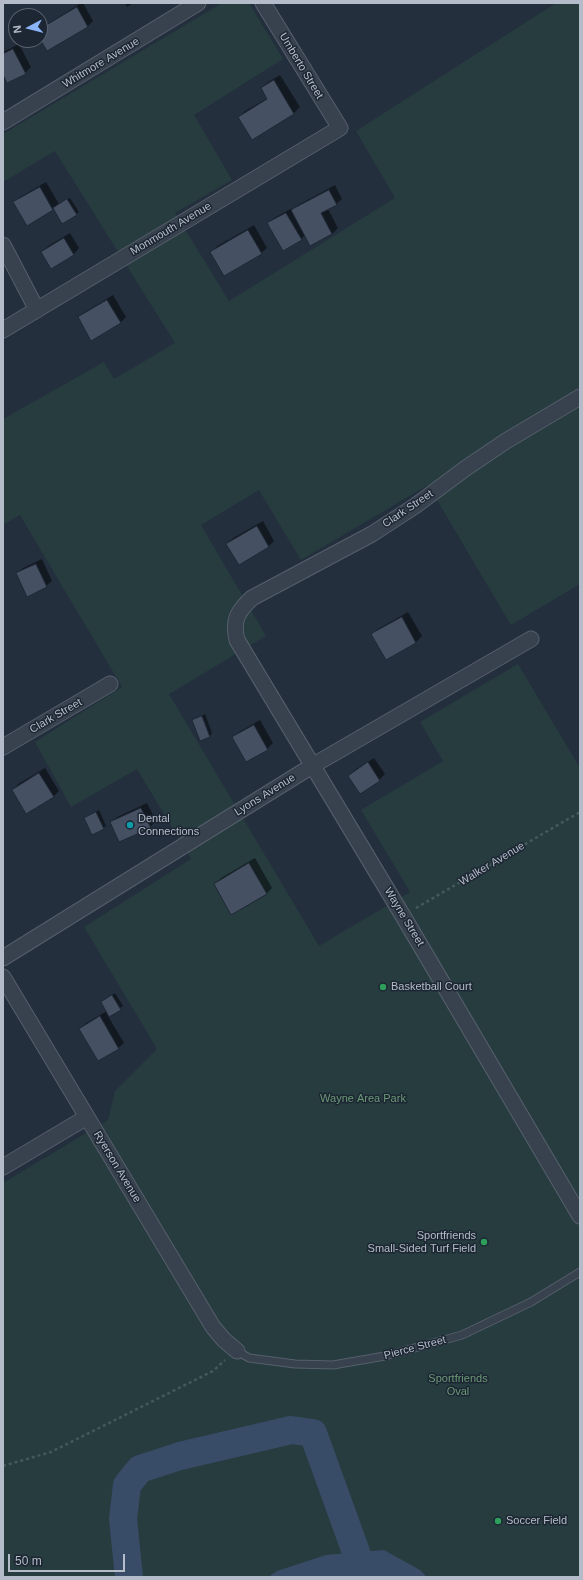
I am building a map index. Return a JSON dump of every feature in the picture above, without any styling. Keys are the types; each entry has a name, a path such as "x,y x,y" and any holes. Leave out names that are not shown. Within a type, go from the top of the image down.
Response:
{"street":[{"name":"Whitmore Avenue","path":"3,122 198,3"},
{"name":"Umberto Street","path":"263,3 340,128"},
{"name":"Monmouth Avenue","path":"3,330 340,128"},
{"path":"3,245 37,310"},
{"name":"Clark Street","path":"236,618 242,607 252,598 372,534 415,506 466,468 580,396"},
{"name":"Wayne Street","path":"236,618 234,629 237,640 403,916 580,1216"},
{"name":"Lyons Avenue","path":"3,958 312,766 531,639"},
{"name":"Clark Street","path":"3,747 110,684"},
{"name":"Ryerson Avenue","path":"3,977 213,1327 224,1340 237,1351"},
{"path":"3,1167 87,1117"}],"lane":[{"name":"Pierce Street","path":"237,1351 249,1358 295,1364 333,1365 385,1356 462,1335 531,1302 580,1272"}],"path":[{"name":"Walker Avenue","path":"403,916 580,812"},
{"path":"3,1466 51,1452 213,1371 237,1351"}],"green space":[{"path":"222,3 249,3 283,59 194,115 232,180 175,213 229,301 395,198 356,131 556,3 580,3 580,584 511,625 428,485 301,560 259,490 201,525 266,636 169,694 319,946 410,892 361,810 443,761 420,722 518,664 580,768 580,1577 427,1577 420,1570 277,1571 268,1577 3,1577 3,1183 108,1120 115,1091 157,1049 84,927 191,859 137,769 71,807 35,742 122,687 20,515 3,525 3,419 104,362 114,379 175,343 55,151 3,182 3,134"}],"water":[{"path":"384,1550 420,1570 427,1577 268,1577 277,1571 326,1555"}],"building":[{"path":"77,7 88,27 47,51 45,48 48,48 48,24"},
{"path":"13,49 26,74 7,83 3,75 3,54"},
{"path":"274,80 294,114 252,140 238,117 267,99 261,88"},
{"path":"40,187 53,210 27,226 13,202"},
{"path":"329,190 337,205 321,213 332,234 310,246 291,210"},
{"path":"67,199 77,215 62,224 53,208"},
{"path":"286,213 302,240 283,251 267,223"},
{"path":"248,230 262,254 224,276 210,252"},
{"path":"64,238 74,255 51,269 41,252"},
{"path":"107,300 121,323 91,341 78,317"},
{"path":"257,526 269,547 239,565 226,544"},
{"path":"36,564 47,587 27,597 16,573"},
{"path":"402,617 416,643 386,660 371,634"},
{"path":"202,716 210,737 200,741 192,720"},
{"path":"254,725 268,750 246,762 232,737"},
{"path":"368,762 380,781 360,794 348,776"},
{"path":"39,773 54,797 26,814 12,790"},
{"name":"Dental Connections","path":"141,808 151,828 119,842 110,822"},
{"path":"96,812 104,829 92,835 84,818"},
{"path":"249,863 267,894 231,915 214,884"},
{"path":"112,995 121,1010 109,1017 101,1002"},
{"path":"100,1016 119,1049 98,1061 79,1029"}],"waterway":[{"path":"129,1577 123,1519 127,1485 140,1469 180,1456 291,1430 313,1433 365,1577"}],"place":[{"name":"Dental Connections","path":"130,825"},
{"name":"Basketball Court","path":"383,987"},
{"name":"Sportfriends Small-Sided Turf Field","path":"484,1242"},
{"name":"Soccer Field","path":"498,1521"}],"park label":[{"name":"Wayne Area Park","path":"363,1099"},
{"name":"Sportfriends Oval","path":"458,1385"}]}
